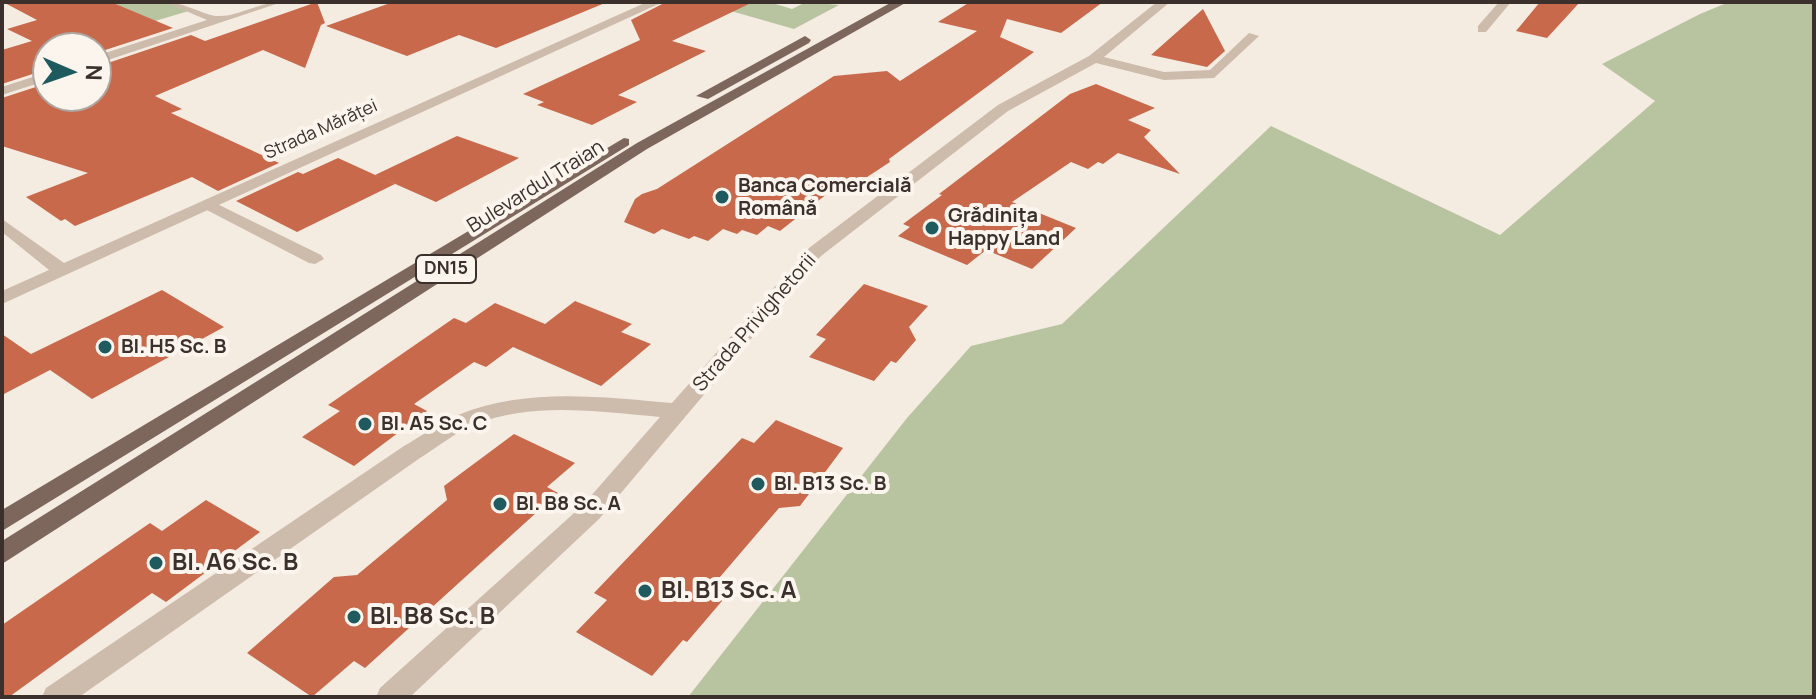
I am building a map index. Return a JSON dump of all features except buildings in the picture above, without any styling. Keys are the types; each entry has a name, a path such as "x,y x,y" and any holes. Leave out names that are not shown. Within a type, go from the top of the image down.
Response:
{"main road":[{"name":"Bulevardul Traian","path":"2,522 558,180 754,67 875,2"},
{"name":"Bulevardul Traian","path":"2,554 642,146 901,2"}],"street":[{"path":"171,2 220,21"},
{"path":"112,55 276,2"},
{"name":"Strada Mărăței","path":"2,298 657,2"},
{"name":"Strada Privighetorii","path":"390,697 591,512 815,252 1003,108 1094,59 1164,2"},
{"path":"1482,29 1505,2"},
{"path":"1094,59 1164,76 1214,74 1253,36"},
{"path":"2,91 32,81"},
{"path":"207,204 315,259"},
{"path":"2,224 62,271"},
{"path":"56,697 386,469 468,419 504,408 542,404 677,411"}],"green space":[{"path":"111,2 171,2 192,10 155,21"},
{"path":"753,2 769,2 792,9 806,2 839,5 794,29 724,9"},
{"path":"1729,2 1814,2 1814,697 688,697 907,418 971,346 1062,324 1271,126 1500,235 1655,101 1602,64"}],"place":[{"name":"Banca Comercială Română","path":"722,197"},
{"name":"Grădinița Happy Land","path":"932,228"},
{"name":"Bl. H5 Sc. B","path":"105,347"},
{"name":"Bl. A5 Sc. C","path":"365,424"},
{"name":"Bl. B13 Sc. B","path":"758,484"},
{"name":"Bl. B8 Sc. A","path":"500,504"},
{"name":"Bl. A6 Sc. B","path":"156,563"},
{"name":"Bl. B13 Sc. A","path":"645,591"},
{"name":"Bl. B8 Sc. B","path":"354,617"}]}
